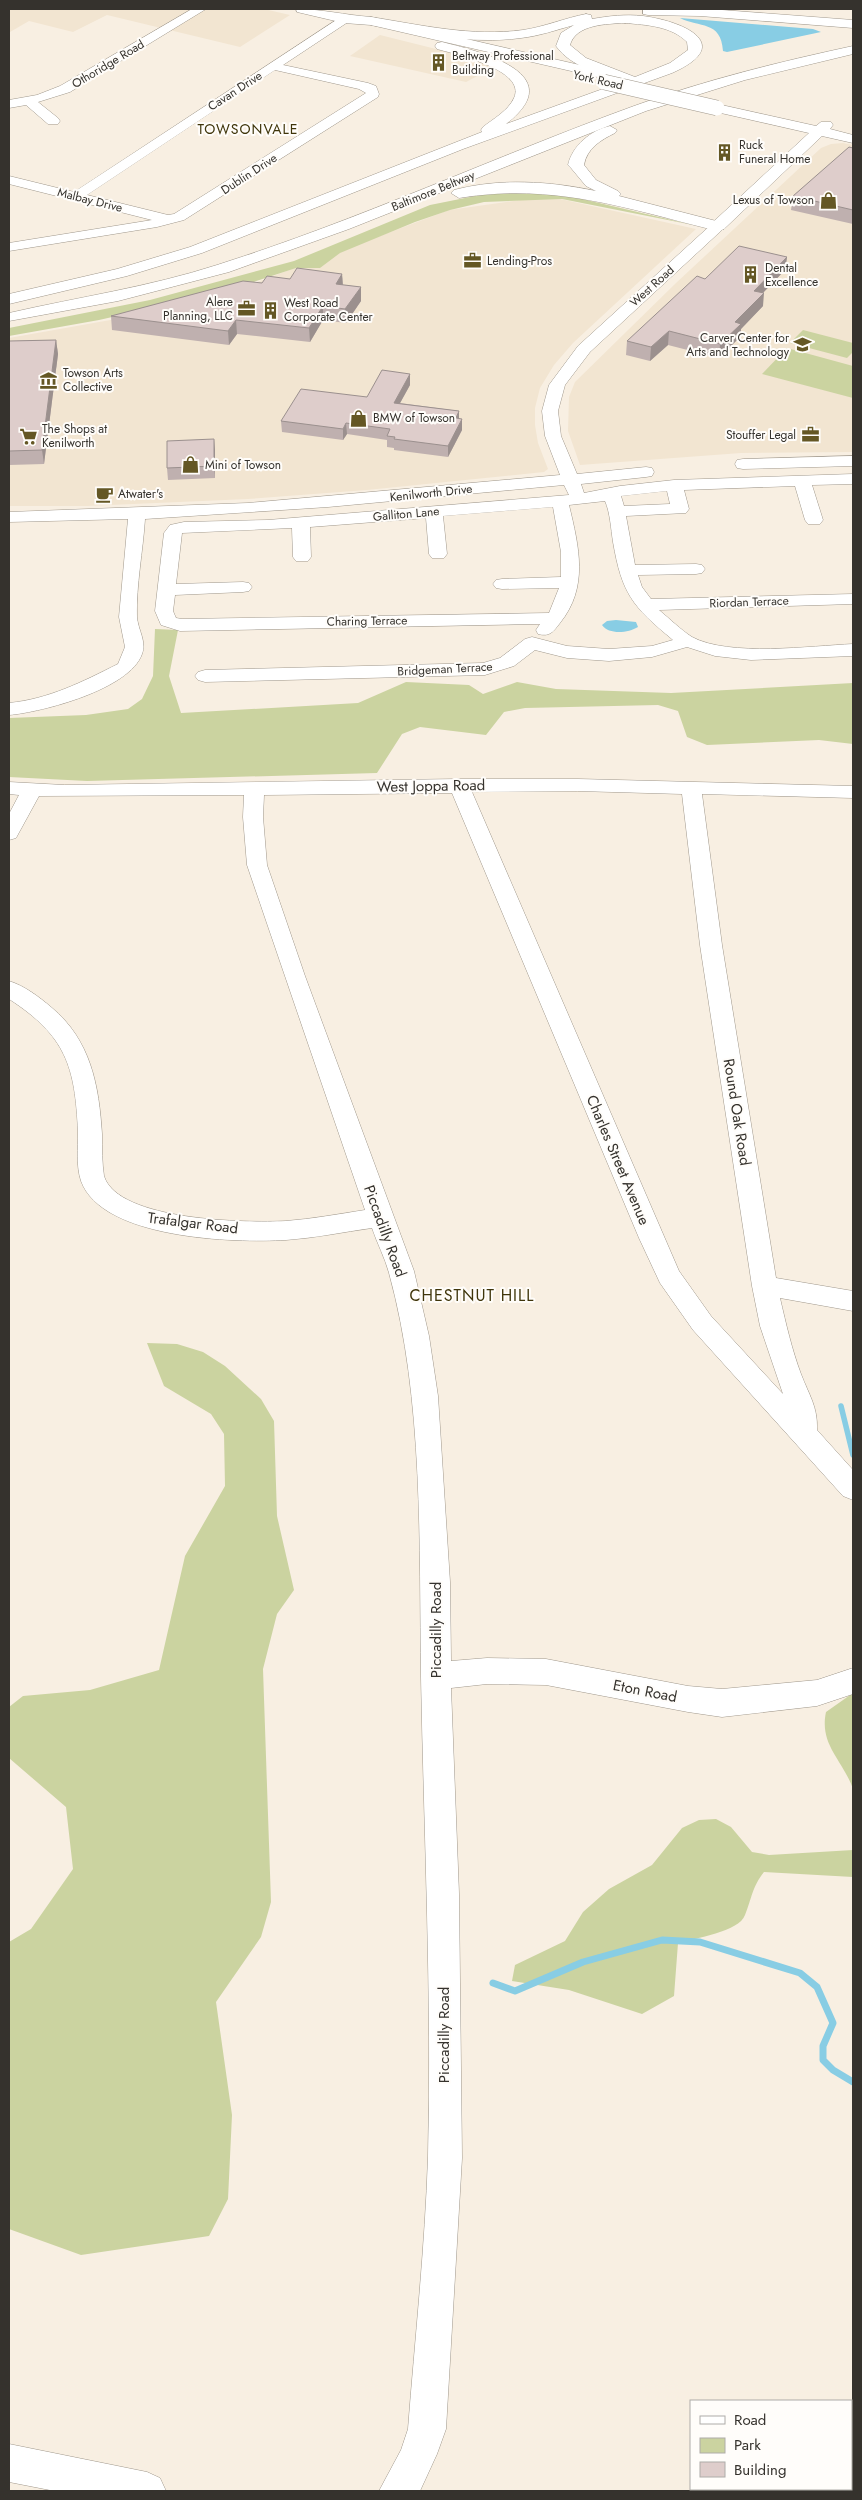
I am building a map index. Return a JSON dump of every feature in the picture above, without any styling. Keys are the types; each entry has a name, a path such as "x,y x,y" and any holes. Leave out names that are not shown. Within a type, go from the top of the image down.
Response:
{"main road":[{"name":"York Road","path":"302,9 344,18 371,21 524,59"},
{"path":"371,21 457,34 497,37 534,32 600,15 640,11 683,11 786,21 853,24"},
{"path":"524,59 529,45 548,33 600,15"},
{"name":"York Road","path":"344,18 361,26 619,79 724,106"},
{"path":"9,300 121,273 196,250 458,146 668,70 688,58 694,52 696,46 694,41 684,32 668,26 629,20 584,26 566,36 563,46 572,56 619,79"},
{"path":"419,39 502,65 515,74 524,87 520,101 505,118 482,134 458,146"},
{"name":"Baltimore Beltway","path":"9,300 146,274 256,242 335,214 626,100 742,65 853,39"},
{"name":"Baltimore Beltway","path":"9,317 96,301 222,270 354,223 600,124 702,88 759,72 853,52"},
{"name":"York Road","path":"619,79 724,106 823,128 853,131"},
{"path":"702,88 601,134 581,151 576,158 576,165 591,183 612,193 721,224"},
{"name":"York Road","path":"823,128 853,139"},
{"name":"West Road","path":"721,224 823,128"},
{"path":"222,270 320,240 427,202 472,190 501,186 532,186 569,191 721,224"}],"street":[{"name":"Othoridge Road","path":"9,104 29,101 65,89 200,9"},
{"name":"Cavan Drive","path":"75,196 344,18"},
{"name":"Dublin Drive","path":"9,248 170,220 188,214 373,94 371,89 363,86 272,66"},
{"path":"29,101 53,121"},
{"name":"Malbay Drive","path":"9,180 170,220"},
{"name":"West Road","path":"570,479 557,449 551,422 551,402 561,378 584,349 721,224"},
{"path":"729,465 853,461"},
{"name":"Kenilworth Drive","path":"9,517 137,515 234,518 355,501 684,468"},
{"path":"570,479 578,498"},
{"name":"Galliton Lane","path":"167,590 173,533 176,529 234,518 301,523 578,498 613,503 620,491 674,485 853,479"},
{"path":"802,480 814,520"},
{"path":"674,485 680,509 613,503 627,570 634,588 646,605 686,641 715,650 751,654 853,650"},
{"path":"502,584 571,582 570,559 560,501"},
{"path":"434,511 438,554"},
{"path":"9,709 33,708 50,704 125,668 133,657 135,640 129,628 128,617 137,515"},
{"path":"301,523 302,557"},
{"path":"627,570 696,569"},
{"name":"Bridgeman Terrace","path":"205,676 485,669 507,662 532,643 554,618 567,597 571,582"},
{"path":"167,590 243,587"},
{"name":"Charing Terrace","path":"167,590 165,616 168,621 180,625 554,618"},
{"name":"Riordan Terrace","path":"646,605 853,599"},
{"path":"532,643 563,652 595,655 661,650 674,647 686,641"},
{"name":"West Joppa Road","path":"9,788 31,791 459,785 853,792"},
{"name":"Charles Street Avenue","path":"459,785 651,1238 669,1276 702,1323 853,1488"},
{"name":"Piccadilly Road","path":"254,788 253,817 257,865 294,976 401,1271 416,1336 425,1396 436,1582 436,1676 443,1894 445,2158 427,2429 420,2455 410,2476 398,2491"},
{"name":"Round Oak Road","path":"691,788 711,945 765,1286 780,1350 804,1412 803,1432"},
{"path":"9,833 31,791"},
{"name":"Trafalgar Road","path":"9,989 27,1000 52,1020 72,1044 82,1067 88,1093 91,1173 96,1187 108,1199 125,1210 143,1217 237,1230 276,1231 380,1217"},
{"path":"765,1286 853,1301"},
{"name":"Eton Road","path":"436,1676 488,1670 546,1672 688,1699 722,1703 817,1693 853,1681"},
{"path":"9,2463 147,2491"}],"shaded area":[{"path":"9,9 264,9 290,15 240,47 107,15 73,32 29,21 10,32"},
{"path":"380,35 480,60 490,65 491,69 466,82 350,56"},
{"path":"843,143 853,145 853,452 741,453 580,465 568,431 569,397 575,382 676,283 821,148 831,144"},
{"path":"534,198 560,199 696,229 573,343 554,365 540,388 535,408 538,443 548,469 544,472 367,490 248,499 87,506 9,506 9,338 133,316 228,293 449,210"}],"green space":[{"path":"548,191 693,225 562,199 484,202 450,210 415,222 340,253 320,268 296,268 223,292 99,320 9,336 9,328 150,300 294,261 430,205 490,193"},
{"path":"803,330 853,343 853,352 847,358 790,343"},
{"path":"787,348 853,366 853,398 762,374"},
{"path":"155,629 178,630 169,676 181,713 358,703 406,682 469,685 483,694 517,682 556,689 671,693 853,683 853,744 819,740 707,745 687,737 678,711 658,705 525,708 504,712 486,735 420,727 402,734 377,773 87,781 9,777 9,718 86,715 128,709 142,699 153,676"},
{"path":"147,1343 177,1344 203,1352 225,1366 261,1399 274,1421 277,1516 294,1590 277,1614 263,1669 271,1902 261,1937 216,2002 232,2115 228,2199 209,2236 81,2255 9,2229 9,1942 31,1929 73,1869 66,1807 9,1758 9,1707 23,1696 90,1690 159,1670 185,1556 225,1486 224,1434 211,1414 164,1386"},
{"path":"853,1693 853,1789 829,1743 825,1724 826,1712"},
{"path":"716,1819 731,1827 752,1852 769,1855 853,1850 853,1877 764,1872 741,1921 726,1930 678,1943 674,1996 642,2014 569,1990 512,1981 515,1965 565,1941 583,1912 609,1889 652,1865 682,1828 699,1820"}],"water":[{"path":"680,18 813,29 821,32 727,52 723,51 718,34 714,30"},
{"path":"607,621 636,622 638,627 629,631 614,632 602,625"}],"building":[{"name":"Lexus of Towson","path":"849,147 853,148 853,210 793,196"},
{"path":"739,246 787,257 754,291 764,293 735,322 741,324 720,344 669,331 651,347 627,341 697,276 705,279"},
{"name":"West Road Corporate Center","path":"297,268 342,274 336,284 361,287 345,309 323,306 309,328 236,320 228,331 111,316 243,281 262,283 267,276 290,279"},
{"name":"The Shops at Kenilworth","path":"56,340 42,450 9,451 9,341"},
{"name":"BMW of Towson","path":"382,370 410,374 394,403 459,411 456,418 462,419 448,446 394,439 395,437 387,436 390,429 346,423 343,429 281,421 301,389 367,397"},
{"path":"214,439 214,466 167,468 167,441"}],"waterway":[{"path":"841,1406 853,1455"},
{"path":"493,1983 515,1991 583,1962 662,1940 700,1942 800,1973 817,1987 833,2023 823,2046 823,2060 833,2070 853,2082"}],"place":[{"name":"Beltway Professional Building","path":"438,63"},
{"name":"Ruck Funeral Home","path":"725,152"},
{"name":"Lexus of Towson","path":"828,200"},
{"name":"Lending-Pros","path":"473,261"},
{"name":"Dental Excellence","path":"751,275"},
{"name":"Alere Planning, LLC","path":"247,309"},
{"name":"West Road Corporate Center","path":"270,310"},
{"name":"Carver Center for Arts and Technology","path":"803,345"},
{"name":"Towson Arts Collective","path":"49,380"},
{"name":"BMW of Towson","path":"359,418"},
{"name":"Stouffer Legal","path":"810,435"},
{"name":"The Shops at Kenilworth","path":"28,436"},
{"name":"Mini of Towson","path":"191,465"},
{"name":"Atwater's","path":"104,494"}],"district":[{"name":"TOWSONVALE","path":"248,129"},
{"name":"CHESTNUT HILL","path":"472,1295"}]}
